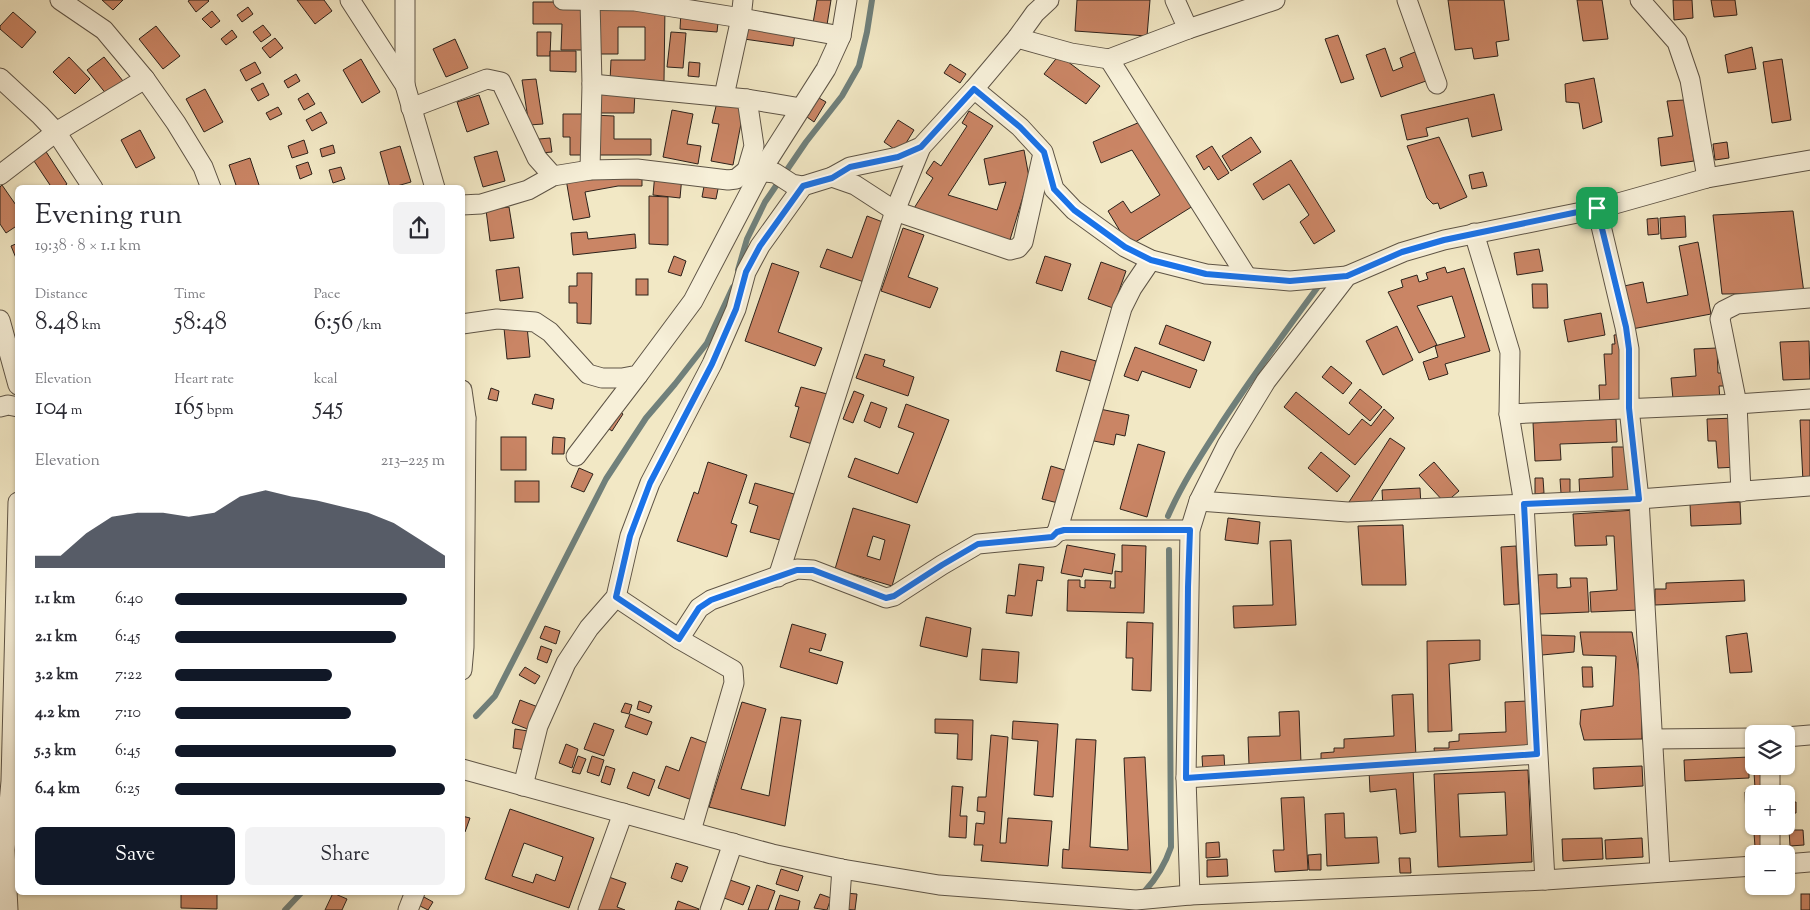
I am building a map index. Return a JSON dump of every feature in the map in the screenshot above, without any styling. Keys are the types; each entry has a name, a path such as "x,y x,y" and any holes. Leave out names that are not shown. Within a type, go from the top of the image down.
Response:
{"street":[{"path":"60,0 104,30 146,79 203,167 210,185"},
{"path":"350,0 405,85"},
{"path":"405,0 405,85 434,185"},
{"path":"563,0 635,1 742,9 841,36"},
{"path":"576,456 693,301 761,171 826,69 841,36 847,0"},
{"path":"778,577 896,211 921,147 974,89 1017,38 1035,13 1049,0"},
{"path":"1175,0 1188,29"},
{"path":"1017,38 1071,53 1109,59 1188,29 1275,0"},
{"path":"1407,0 1438,84"},
{"path":"1640,0 1677,42 1690,80 1707,178"},
{"path":"590,1 592,84 590,170"},
{"path":"724,96 742,9"},
{"path":"1109,59 1247,278"},
{"path":"0,78 56,132 91,185"},
{"path":"0,175 56,132 146,79"},
{"path":"411,108 487,79 502,82 537,158 553,176"},
{"path":"592,84 724,96 801,108"},
{"path":"974,89 1020,127 1044,152 1054,189 1074,210 1125,247 1151,260 1206,274 1247,278 1290,281 1347,276 1402,252 1444,240 1597,208 1707,178 1810,160"},
{"path":"747,99 754,146 761,171"},
{"path":"465,205 481,204 528,190 553,176 590,170 637,169 728,180 761,171 797,185 832,178 850,167 898,157 921,147"},
{"path":"832,178 856,185 896,211 1010,250 1018,248 1023,242 1044,152"},
{"path":"523,786 538,726 566,663 588,628 616,597 630,536 650,483 712,364 736,309 746,272 797,185"},
{"path":"1597,208 1626,327 1629,349 1629,408 1639,499 1660,871"},
{"path":"1474,233 1510,352 1509,414 1524,504 1545,880"},
{"path":"679,639 699,608 711,600 797,570 813,570 886,598 894,596 978,544 1052,537 1057,532 1122,308 1132,288 1151,260"},
{"path":"1190,895 1186,778 1190,530 1199,501 1227,445 1266,382 1347,276"},
{"path":"1741,492 1737,404 1720,319 1723,311 1736,304 1809,302"},
{"path":"465,324 497,319 535,322 550,332 588,374 602,378 622,378 638,375"},
{"path":"7,326 15,374"},
{"path":"1509,414 1810,399"},
{"path":"0,407 8,405 15,406"},
{"path":"1199,501 1348,512 1639,499 1810,486"},
{"path":"1057,532 1064,530 1190,530"},
{"path":"616,597 679,639 733,670 734,683 690,831"},
{"path":"8,910 5,850 11,781 15,649"},
{"path":"1795,736 1810,735"},
{"path":"1652,739 1745,738"},
{"path":"1186,778 1537,754"},
{"path":"465,770 772,854 842,869 939,885 1136,905 1190,895 1545,880 1745,866"},
{"path":"588,910 623,813"},
{"path":"710,910 733,843"},
{"path":"1795,863 1810,862"},
{"path":"839,910 842,869"},
{"path":"408,910 414,895"}],"building":[{"path":"102,0 123,0 113,10"},
{"path":"297,0 324,0 332,11 315,24"},
{"path":"817,0 831,0 826,31 812,29"},
{"path":"1077,0 1150,0 1147,36 1075,31"},
{"path":"1448,0 1504,0 1509,40 1496,42 1498,56 1474,59 1472,48 1455,50"},
{"path":"1577,0 1602,0 1608,39 1583,41"},
{"path":"1673,0 1692,0 1693,18 1674,20"},
{"path":"1711,0 1735,0 1737,15 1714,17"},
{"path":"188,1 209,1 196,12"},
{"path":"533,2 583,2 583,50 561,50 562,24 533,24"},
{"path":"596,6 665,6 664,81 610,81 611,60 645,60 645,27 618,27 618,54 596,54"},
{"path":"248,7 253,14 242,22 237,15"},
{"path":"212,11 220,21 211,28 202,19"},
{"path":"681,11 719,14 717,32 680,29"},
{"path":"13,12 36,32 22,48 0,29 0,26"},
{"path":"747,21 796,29 793,46 744,39"},
{"path":"263,25 271,35 261,42 253,32"},
{"path":"156,26 180,56 163,69 139,39"},
{"path":"232,30 237,37 226,45 221,39"},
{"path":"537,32 551,32 550,56 537,56"},
{"path":"671,32 686,33 683,68 667,67"},
{"path":"1338,35 1354,79 1341,83 1325,39"},
{"path":"275,38 283,48 270,58 262,48"},
{"path":"455,39 468,68 446,77 433,49"},
{"path":"1752,47 1756,69 1728,73 1725,55"},
{"path":"1385,48 1393,71 1403,67 1400,58 1415,52 1426,81 1381,97 1366,55"},
{"path":"550,51 576,51 576,72 550,71"},
{"path":"1059,55 1100,86 1086,104 1044,74"},
{"path":"69,57 90,79 75,94 53,72"},
{"path":"104,57 123,81 107,95 87,70"},
{"path":"361,59 380,92 362,103 343,70"},
{"path":"1782,59 1791,120 1772,123 1763,62"},
{"path":"255,62 261,73 246,81 240,70"},
{"path":"689,62 700,63 699,77 688,76"},
{"path":"950,64 966,74 960,83 944,73"},
{"path":"296,74 300,81 288,88 284,81"},
{"path":"1594,78 1602,122 1583,129 1579,103 1566,102 1565,84"},
{"path":"536,79 543,124 529,125 522,80"},
{"path":"263,83 269,95 258,101 251,89"},
{"path":"205,89 223,122 204,132 186,99"},
{"path":"594,91 635,91 634,113 594,113"},
{"path":"308,93 315,104 304,110 298,99"},
{"path":"1494,94 1502,130 1472,137 1468,118 1426,128 1428,136 1407,140 1401,115"},
{"path":"479,95 489,124 467,132 457,102"},
{"path":"718,98 745,103 733,165 711,161 719,124 712,123"},
{"path":"819,98 826,102 814,122 807,117"},
{"path":"1684,100 1694,161 1661,166 1658,138 1673,136 1667,101"},
{"path":"278,107 282,114 270,120 266,113"},
{"path":"672,110 693,114 687,144 701,146 698,164 663,157"},
{"path":"969,111 993,126 948,195 997,210 1006,182 989,185 984,159 1024,150 1029,177 1009,243 911,213 933,178 926,173 934,161 941,166 967,126 962,123"},
{"path":"321,112 327,123 312,131 306,120"},
{"path":"563,114 586,114 586,155 570,155 570,137 563,137"},
{"path":"593,115 614,116 614,139 651,139 651,155 592,155"},
{"path":"898,120 914,130 900,153 884,142"},
{"path":"1140,122 1193,206 1129,246 1108,211 1123,201 1131,213 1160,195 1132,150 1101,163 1093,142"},
{"path":"140,130 155,158 136,168 121,140"},
{"path":"1251,137 1261,152 1231,171 1222,156"},
{"path":"1439,137 1467,197 1440,209 1438,203 1433,204 1427,198 1407,146"},
{"path":"550,138 552,152 541,153 539,139"},
{"path":"304,140 308,153 292,158 288,146"},
{"path":"1727,142 1729,158 1715,160 1713,144"},
{"path":"333,145 335,153 322,157 320,149"},
{"path":"400,146 411,182 400,185 389,185 380,152"},
{"path":"1212,146 1229,173 1218,180 1209,166 1204,170 1196,156"},
{"path":"43,147 67,184 50,185 30,155"},
{"path":"497,151 505,181 483,187 474,157"},
{"path":"250,158 259,185 236,185 229,165"},
{"path":"1291,160 1335,231 1314,244 1300,222 1309,215 1289,184 1263,200 1253,184"},
{"path":"308,162 312,174 300,179 296,166"},
{"path":"341,167 345,179 333,183 329,170"},
{"path":"642,171 642,186 618,186 585,192 590,217 573,220 566,179"},
{"path":"1483,172 1487,186 1472,189 1469,175"},
{"path":"655,173 682,176 680,198 653,195"},
{"path":"705,181 719,184 716,199 702,197"},
{"path":"2,185 15,204 15,227 6,233 0,224 0,187"},
{"path":"649,196 668,197 668,245 649,244"},
{"path":"509,207 514,238 490,241 486,210"},
{"path":"1793,211 1804,293 1722,294 1713,215"},
{"path":"867,216 888,224 867,283 820,267 827,249 852,258"},
{"path":"1685,216 1686,237 1661,239 1660,218"},
{"path":"1658,218 1659,234 1648,235 1647,219"},
{"path":"903,228 924,235 908,277 938,288 930,308 881,291"},
{"path":"587,232 588,239 635,234 636,248 573,255 571,233"},
{"path":"1698,242 1711,314 1632,329 1624,286 1643,282 1647,303 1688,295 1679,246"},
{"path":"15,244 15,256 11,246"},
{"path":"1539,249 1543,271 1517,275 1514,253"},
{"path":"674,256 686,261 681,276 668,272"},
{"path":"1045,256 1071,264 1062,291 1036,283"},
{"path":"1101,262 1126,271 1113,308 1088,299"},
{"path":"772,263 799,272 778,332 822,348 815,366 745,341"},
{"path":"519,267 523,298 500,301 496,270"},
{"path":"1445,267 1447,273 1464,268 1490,351 1445,364 1448,374 1429,380 1423,362 1438,357 1435,346 1465,337 1452,296 1417,306 1437,345 1419,353 1388,292 1403,287 1401,280 1417,275 1419,282 1428,279 1426,273"},
{"path":"577,273 592,273 591,324 577,323 577,303 569,303 569,286 577,286"},
{"path":"636,279 648,279 648,295 636,295"},
{"path":"1532,284 1547,284 1548,308 1533,308"},
{"path":"1601,313 1605,335 1568,342 1564,320"},
{"path":"1166,325 1211,342 1204,361 1159,344"},
{"path":"527,326 530,357 507,359 504,328"},
{"path":"1397,326 1413,360 1383,375 1366,341"},
{"path":"1624,334 1627,406 1600,407 1599,385 1606,385 1604,354 1612,354 1612,344 1615,344 1614,335"},
{"path":"1809,341 1810,379 1783,380 1780,342"},
{"path":"1135,347 1197,370 1190,388 1142,371 1138,381 1124,376"},
{"path":"1717,348 1718,373 1727,373 1728,386 1719,386 1720,402 1673,399 1671,378 1696,376 1694,349"},
{"path":"1061,351 1096,361 1091,381 1056,371"},
{"path":"865,354 885,360 883,366 914,377 908,396 856,378"},
{"path":"1331,366 1352,383 1343,394 1322,377"},
{"path":"801,387 827,394 812,444 790,437 799,407 795,406"},
{"path":"491,388 499,391 497,401 488,399"},
{"path":"1360,389 1382,407 1370,421 1349,403"},
{"path":"854,391 864,395 853,423 843,419"},
{"path":"1296,392 1349,435 1362,419 1371,426 1384,409 1394,418 1355,465 1284,407"},
{"path":"535,394 554,399 552,409 532,404"},
{"path":"871,402 887,408 880,428 864,421"},
{"path":"906,404 949,420 917,503 848,477 855,458 898,474 914,433 898,427"},
{"path":"614,408 623,414 612,431 602,424"},
{"path":"1095,408 1129,415 1125,436 1116,434 1114,445 1089,440"},
{"path":"1736,418 1738,467 1718,468 1716,441 1708,441 1707,419"},
{"path":"1616,419 1617,442 1560,444 1561,460 1535,461 1533,423"},
{"path":"1800,420 1810,420 1810,482 1803,482"},
{"path":"501,437 526,437 526,470 501,470"},
{"path":"553,437 565,438 564,454 552,454"},
{"path":"1390,438 1405,448 1365,511 1349,502"},
{"path":"1138,444 1165,452 1147,517 1120,509"},
{"path":"1612,447 1631,447 1633,497 1580,500 1579,479 1613,477"},
{"path":"1321,452 1350,476 1337,492 1308,468"},
{"path":"708,462 747,475 731,523 737,525 727,557 677,541 694,492 698,494"},
{"path":"1434,462 1459,491 1445,503 1419,475"},
{"path":"1051,466 1071,472 1062,504 1042,499"},
{"path":"579,468 593,474 584,492 571,487"},
{"path":"1535,478 1543,478 1544,493 1535,494"},
{"path":"1560,479 1570,479 1570,493 1561,493"},
{"path":"515,481 539,481 539,502 515,502"},
{"path":"755,483 794,494 780,540 750,532 758,506 749,503"},
{"path":"1420,488 1421,507 1383,508 1382,490"},
{"path":"1740,502 1741,524 1691,526 1690,504"},
{"path":"853,508 910,525 892,586 835,569","holes":["873,536 885,540 880,560 867,556"]},
{"path":"1636,510 1640,610 1591,612 1590,592 1617,590 1614,536 1606,536 1607,545 1575,546 1573,514"},
{"path":"1228,518 1260,522 1258,544 1225,540"},
{"path":"1403,525 1406,585 1362,585 1358,526"},
{"path":"1291,540 1296,625 1234,628 1233,606 1273,605 1270,541"},
{"path":"1067,545 1115,554 1112,574 1084,569 1082,577 1061,573"},
{"path":"1122,545 1146,546 1144,613 1067,611 1068,580 1080,580 1080,587 1085,588 1085,580 1111,581 1110,588 1115,588 1115,571 1122,572"},
{"path":"1516,546 1519,604 1504,605 1501,547"},
{"path":"1019,564 1044,567 1042,581 1037,580 1032,616 1006,613 1008,595 1015,596"},
{"path":"1557,574 1557,588 1571,587 1570,578 1587,578 1589,612 1540,614 1538,575"},
{"path":"1744,580 1745,601 1655,605 1655,589 1666,589 1666,583"},
{"path":"926,617 971,628 967,657 920,646"},
{"path":"1127,622 1153,623 1151,691 1132,690 1133,658 1126,658"},
{"path":"792,624 826,634 821,651 810,648 809,652 843,662 837,684 780,667"},
{"path":"545,626 560,631 556,644 540,638"},
{"path":"1580,632 1632,632 1641,685 1642,739 1584,740 1580,724 1581,710 1613,706 1616,656 1583,655"},
{"path":"1747,633 1752,672 1730,673 1726,636"},
{"path":"1538,635 1575,636 1574,652 1542,655"},
{"path":"1480,640 1480,660 1449,664 1452,731 1428,732 1427,641"},
{"path":"541,646 552,650 547,663 537,659"},
{"path":"982,649 1019,652 1017,683 980,680"},
{"path":"525,667 540,676 535,684 519,675"},
{"path":"1582,667 1592,667 1593,687 1583,687"},
{"path":"1413,694 1416,757 1321,761 1321,753 1334,752 1334,748 1344,748 1344,739 1394,736 1392,695"},
{"path":"520,700 538,707 530,730 512,723"},
{"path":"639,701 652,706 649,713 637,709"},
{"path":"1528,701 1530,752 1435,757 1434,748 1449,748 1449,742 1459,741 1459,734 1506,732 1505,702"},
{"path":"742,702 766,709 741,789 769,796 781,717 801,720 785,826 709,807"},
{"path":"625,703 632,705 629,714 621,712"},
{"path":"1299,711 1301,763 1249,765 1248,737 1280,736 1279,712"},
{"path":"630,714 652,722 647,735 625,727"},
{"path":"935,719 973,720 972,760 957,759 958,734 935,733"},
{"path":"1013,721 1058,724 1053,797 1034,795 1038,741 1012,739"},
{"path":"594,723 614,730 604,756 584,749"},
{"path":"515,729 528,731 526,750 513,748"},
{"path":"991,735 1008,737 1000,843 1006,843 1008,818 1052,821 1048,866 981,861 983,845 974,845 976,823 984,824 985,812 977,811 978,797 986,797"},
{"path":"691,737 715,746 695,801 658,788 666,766 679,771"},
{"path":"1076,739 1096,740 1090,847 1128,850 1124,758 1145,757 1151,873 1062,868 1063,849 1069,850"},
{"path":"566,744 578,749 572,768 559,763"},
{"path":"1224,755 1225,772 1203,773 1202,756"},
{"path":"578,756 586,759 580,774 572,772"},
{"path":"592,756 604,760 599,776 587,772"},
{"path":"1745,757 1745,775 1749,775 1749,778 1685,781 1684,760"},
{"path":"606,766 615,769 610,785 601,782"},
{"path":"1642,766 1643,786 1594,789 1593,768"},
{"path":"1413,768 1416,832 1400,834 1396,789 1370,792 1369,770"},
{"path":"1528,770 1532,862 1438,867 1434,774","holes":["1505,792 1507,835 1460,837 1458,794"]},
{"path":"633,772 655,780 649,796 627,788"},
{"path":"1754,775 1764,775 1765,785 1755,785"},
{"path":"952,786 963,787 960,816 967,816 966,838 949,837"},
{"path":"1304,797 1308,870 1275,872 1273,850 1284,850 1281,798"},
{"path":"510,809 594,838 569,908 485,879","holes":["524,843 563,857 555,881 536,874 533,883 512,876"]},
{"path":"1344,813 1345,838 1377,837 1379,863 1327,866 1325,814"},
{"path":"465,817 470,818 465,832"},
{"path":"1795,830 1803,830 1804,845 1790,845 1789,835 1795,835"},
{"path":"1754,835 1766,835 1767,845 1755,845"},
{"path":"1602,838 1603,859 1563,861 1562,839"},
{"path":"1642,838 1643,857 1606,859 1605,840"},
{"path":"1219,842 1220,857 1206,858 1206,843"},
{"path":"1321,854 1321,870 1309,870 1308,855"},
{"path":"1399,858 1410,858 1411,873 1400,873"},
{"path":"1227,859 1228,876 1207,877 1207,860"},
{"path":"676,863 688,867 682,882 671,878"},
{"path":"781,869 803,876 798,891 776,884"},
{"path":"606,876 626,883 617,907 625,910 594,910"},
{"path":"730,880 750,887 743,905 724,898"},
{"path":"757,885 775,891 768,910 748,910"},
{"path":"845,893 857,894 855,910 843,909"},
{"path":"820,894 831,898 827,910 814,908"},
{"path":"1801,894 1810,894 1810,910 1801,910"},
{"path":"181,895 217,895 217,909 181,908"},
{"path":"332,895 347,899 342,910 325,910"},
{"path":"780,895 800,901 798,910 775,910"},
{"path":"424,897 433,902 428,910 418,905"},
{"path":"678,901 699,909 675,910"}],"waterway":[{"path":"738,270 747,239 765,202 806,142 842,96 859,66 872,0"},
{"path":"1168,516 1187,479 1223,421 1320,284"},
{"path":"476,716 495,696 606,479 646,418 707,343 733,287"},
{"path":"1144,892 1160,871 1171,847 1169,550"},
{"path":"285,910 299,895"}],"route":[{"path":"974,89 1020,127 1044,152 1054,189 1074,210 1125,247 1151,260 1206,274 1290,281 1347,276 1402,252 1444,240 1597,208 1626,327 1629,349 1629,408 1639,499 1524,504 1537,754 1186,778 1190,530 1064,530 1057,532 1052,537 978,544 894,596 886,598 813,570 797,570 711,600 699,608 679,639 616,597 630,536 650,483 712,364 736,309 746,272 760,246 803,186 832,178 850,167 898,157 921,147 974,89"}]}
